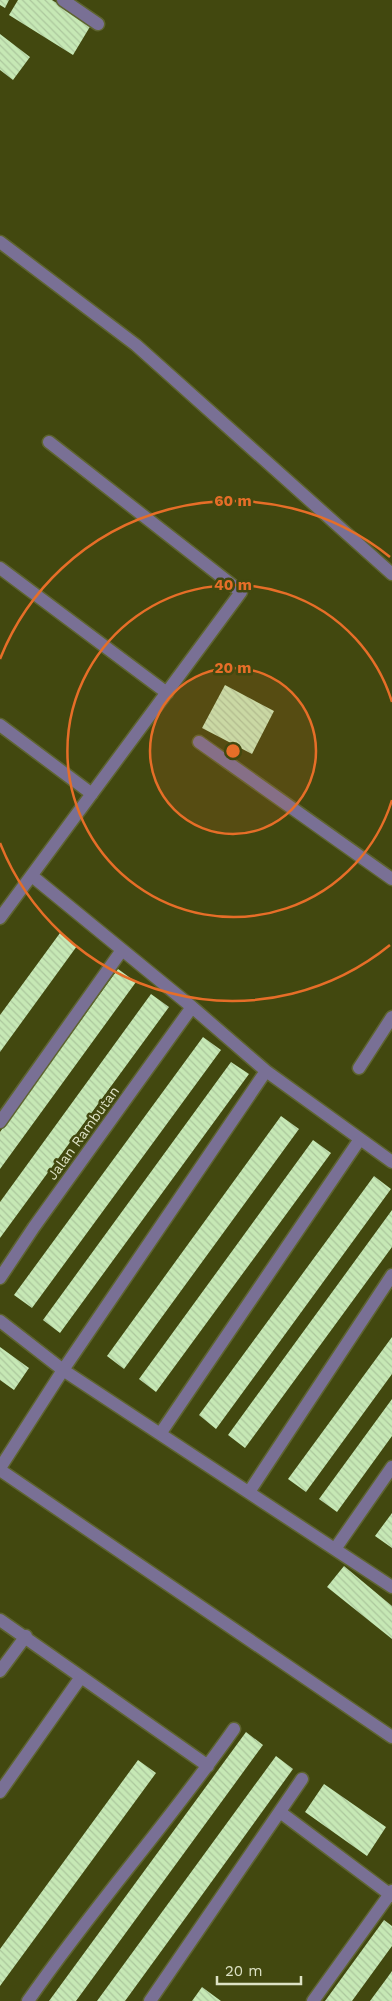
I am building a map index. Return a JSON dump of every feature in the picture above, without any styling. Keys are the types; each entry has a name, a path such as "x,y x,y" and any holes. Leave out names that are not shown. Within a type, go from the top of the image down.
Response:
{"street":[{"path":"63,0 98,24"},
{"path":"0,242 136,345 392,574"},
{"path":"2,911 32,876 241,592 49,442"},
{"path":"0,568 167,693"},
{"path":"0,725 92,794"},
{"path":"199,742 392,879"},
{"path":"32,876 192,1007 266,1071 392,1162"},
{"path":"0,1122 122,950"},
{"name":"Jalan Rambutan","path":"0,1278 34,1227 192,1007"},
{"path":"359,1068 392,1017"},
{"path":"266,1071 63,1370 0,1469 392,1737"},
{"path":"160,1434 360,1139"},
{"path":"249,1492 392,1275"},
{"path":"0,1321 63,1370 392,1586"},
{"path":"336,1549 392,1466"},
{"path":"0,1620 26,1636 208,1766"},
{"path":"0,1671 26,1636"},
{"path":"0,1792 81,1677"},
{"path":"28,2001 57,1959 208,1766 234,1729"},
{"path":"150,2001 302,1779"},
{"path":"280,1812 391,1894 313,2001"}],"building":[{"path":"0,0 9,0 5,8 0,5"},
{"path":"18,0 52,0 91,25 73,55 9,15"},
{"path":"0,34 30,57 13,80 0,70"},
{"path":"225,685 274,711 252,754 202,728"},
{"path":"60,933 77,946 0,1052 0,1015"},
{"path":"118,969 136,982 0,1169 0,1132"},
{"path":"151,994 169,1007 0,1238 0,1202"},
{"path":"203,1037 221,1050 32,1308 14,1295"},
{"path":"231,1062 249,1074 60,1333 43,1320"},
{"path":"281,1116 299,1129 124,1369 107,1356"},
{"path":"313,1140 331,1153 156,1392 139,1379"},
{"path":"374,1176 391,1189 216,1429 199,1415"},
{"path":"392,1210 392,1247 245,1448 228,1435"},
{"path":"392,1337 392,1374 306,1492 288,1479"},
{"path":"0,1347 29,1368 14,1390 0,1380"},
{"path":"392,1399 392,1436 337,1512 319,1499"},
{"path":"392,1513 392,1548 375,1536"},
{"path":"344,1566 392,1606 392,1639 327,1587"},
{"path":"246,1732 263,1745 76,2001 49,2001"},
{"path":"276,1756 293,1769 125,2001 97,2001"},
{"path":"138,1760 156,1773 0,1986 0,1949"},
{"path":"324,1784 386,1827 367,1856 305,1812"},
{"path":"384,1920 392,1926 392,1946 352,2001 325,2001"},
{"path":"392,1971 392,2001 370,2001 387,1978"},
{"path":"202,1987 221,2001 192,2001"}]}
